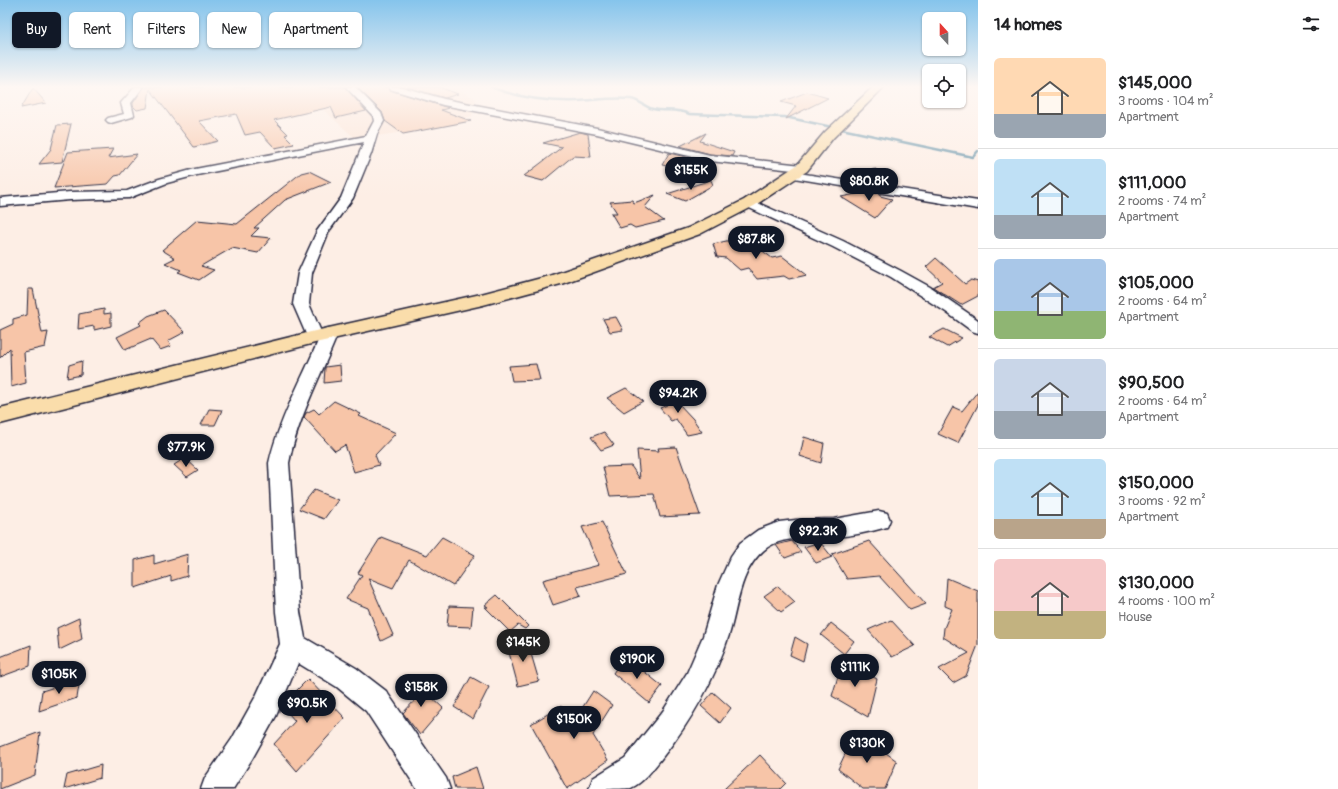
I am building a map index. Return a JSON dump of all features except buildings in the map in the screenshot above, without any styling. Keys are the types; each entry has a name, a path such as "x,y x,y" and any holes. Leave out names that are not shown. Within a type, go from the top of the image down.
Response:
{"main road":[{"path":"0,416 323,335 475,301 555,280 694,231 749,203 794,170 842,124"}],"street":[{"path":"216,789 242,749 266,706 293,645 288,612 279,463 282,443 289,424 320,358 323,335 301,304 306,273 323,232 350,193 376,124"},
{"path":"560,124 597,131 698,156 794,170 978,206"},
{"path":"0,202 70,196 129,194 163,180 195,172 370,138"},
{"path":"749,203 818,235 928,291 978,328"},
{"path":"604,789 635,768 673,721 697,684 716,636 730,585 738,563 748,550 761,539 779,532 796,529 834,528 879,520"},
{"path":"293,645 350,680 376,701 435,789"}],"shaded area":[{"path":"339,124 445,124 431,128 356,139"}],"waterway":[{"path":"817,124 973,157 978,151"}]}
